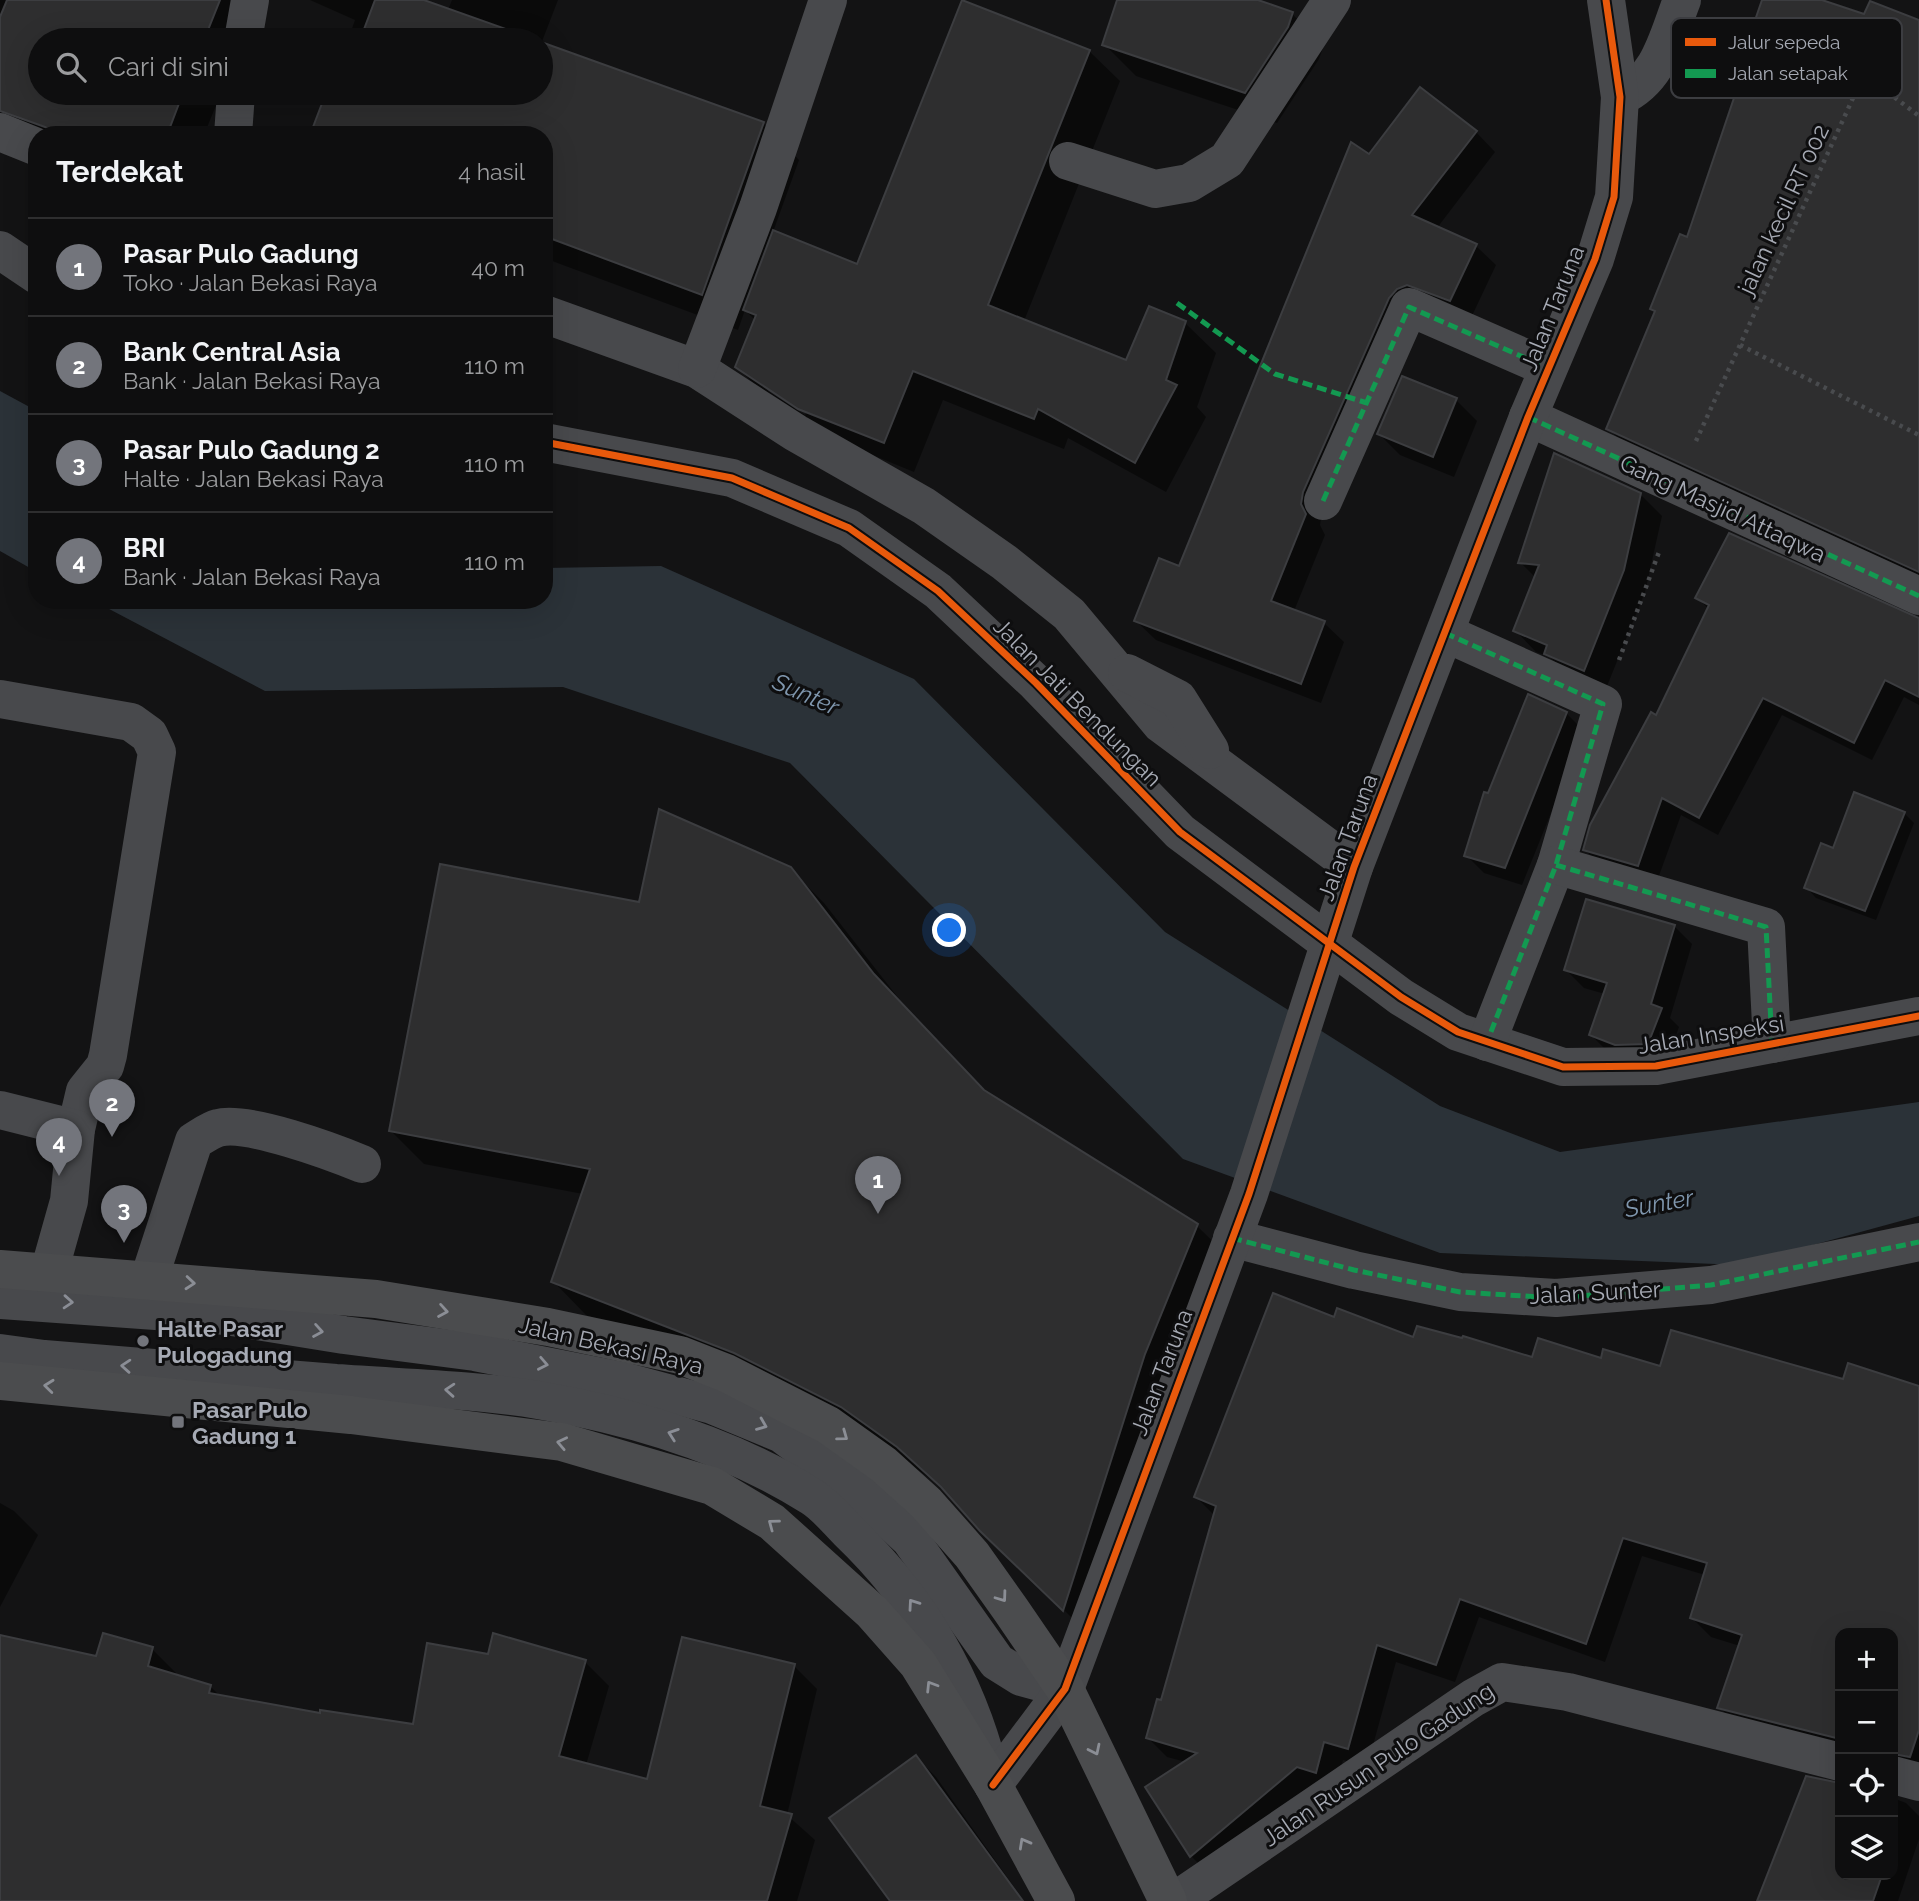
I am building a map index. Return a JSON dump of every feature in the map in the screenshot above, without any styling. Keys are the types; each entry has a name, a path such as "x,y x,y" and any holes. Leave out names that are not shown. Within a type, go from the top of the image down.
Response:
{"main road":[{"name":"Jalan Bekasi Raya","path":"0,1269 376,1299 548,1327 680,1355 726,1373 828,1425 884,1465 926,1503 972,1555 1065,1689 1168,1901"},
{"path":"0,1381 351,1415 562,1442 712,1486 772,1522 872,1612 918,1664 993,1785 1056,1901"}],"street":[{"path":"245,28 250,0"},
{"path":"697,369 758,208 828,0"},
{"name":"Jalan Taruna","path":"993,1785 1065,1689 1249,1194 1354,867 1528,417 1595,259 1614,197 1620,97 1606,0"},
{"path":"1675,18 1682,0"},
{"path":"1068,161 1155,189 1189,183 1227,160 1327,1"},
{"path":"1620,97 1635,90 1654,69 1671,27"},
{"path":"234,126 235,105"},
{"path":"0,132 28,143"},
{"path":"0,250 28,269"},
{"path":"1323,501 1409,307 1548,368"},
{"path":"553,317 697,369 796,433 924,506 1004,562 1069,614 1161,724 1354,867"},
{"name":"Gang Masjid Attaqwa","path":"1528,417 1919,596"},
{"name":"Jalan Jati Bendungan","path":"553,444 732,478 849,528 938,592 1036,684 1180,832 1331,944"},
{"path":"1445,633 1603,704 1556,865 1486,1042"},
{"path":"0,699 131,722 149,735 157,752 108,1055 105,1066 85,1091 76,1129 69,1201 49,1272"},
{"path":"1556,865 1766,927 1772,1044"},
{"name":"Jalan Inspeksi","path":"1331,944 1401,997 1458,1032 1563,1067 1656,1066 1919,1016"},
{"path":"0,1110 76,1129"},
{"path":"149,1279 194,1141 202,1136 219,1127 251,1129 330,1151 362,1164"},
{"name":"Jalan Sunter","path":"1232,1238 1354,1270 1460,1292 1556,1298 1710,1285 1919,1242"},
{"path":"0,1300 226,1315 344,1335 475,1352 627,1382 712,1405 782,1434 858,1491 910,1539 997,1662 1021,1677 1065,1689"},
{"path":"0,1353 538,1400 640,1422 735,1456 814,1498 881,1562 912,1602 950,1662 968,1701 993,1785"},
{"name":"Jalan Rusun Pulo Gadung","path":"1175,1901 1473,1698 1502,1682 1568,1692 1835,1761"},
{"path":"1898,1777 1919,1782"}],"path":[{"path":"1740,345 1919,435"},
{"path":"1603,704 1660,552"}],"water":[{"path":"0,391 28,406 28,567 0,551"},
{"name":"Sunter","path":"661,566 914,679 1165,932 1440,1106 1560,1152 1919,1102 1919,1216 1740,1265 1440,1253 1183,1159 790,763 563,687 265,691 109,609 553,609 553,568"}],"building":[{"path":"7,0 220,0 209,28 28,28 28,105 178,105 170,126 42,126 0,111 0,17"},
{"path":"375,0 424,0 503,28 364,28"},
{"path":"962,0 1090,50 988,305 1126,360 1149,306 1186,321 1166,380 1177,385 1135,463 1038,409 1034,419 913,371 884,443 798,409 735,367 756,315 743,310 773,230 857,264"},
{"path":"1117,0 1258,0 1293,12 1288,27 1245,93 1102,45"},
{"path":"1762,0 1822,0 1864,14 1870,1 1919,20 1919,572 1606,429 1655,311 1650,309 1680,234 1687,237 1734,98 1902,98 1902,18 1756,18"},
{"path":"553,46 764,122 702,295 553,239 553,126 313,126 321,105 553,105"},
{"path":"1420,87 1477,131 1412,215 1477,244 1450,301 1407,285 1397,289 1389,298 1303,492 1301,504 1306,514 1271,601 1325,621 1301,684 1134,621 1159,558 1179,566 1351,142 1369,154"},
{"path":"1402,376 1457,398 1433,457 1377,434"},
{"path":"1554,453 1641,493 1624,570 1584,671 1544,654 1547,645 1513,631 1539,565 1518,563"},
{"path":"1729,533 1919,618 1919,697 1885,680 1854,743 1763,698 1699,818 1662,798 1638,866 1583,850 1590,825 1651,712 1656,715 1709,605 1695,598"},
{"path":"1528,694 1567,712 1505,868 1464,856 1484,792 1488,793"},
{"path":"1854,792 1905,812 1865,911 1804,888 1821,843 1833,848"},
{"path":"659,809 791,867 874,974 984,1090 1198,1224 1145,1354 1063,1611 980,1531 941,1487 897,1447 841,1407 734,1353 551,1282 590,1169 389,1131 440,864 639,902"},
{"path":"1586,899 1675,925 1651,1004 1662,1008 1648,1044 1615,1045 1589,1035 1607,983 1564,970"},
{"path":"1273,1293 1334,1317 1337,1308 1413,1337 1417,1326 1462,1338 1463,1336 1532,1357 1538,1338 1601,1358 1603,1349 1660,1366 1671,1330 1843,1379 1848,1363 1919,1386 1919,1730 1910,1757 1898,1755 1898,1628 1835,1628 1835,1738 1717,1708 1742,1635 1690,1618 1707,1563 1623,1538 1586,1644 1460,1599 1436,1665 1377,1645 1348,1749 1324,1742 1316,1773 1297,1767 1190,1857 1145,1787 1197,1753 1146,1738 1157,1699 1161,1700 1216,1506 1194,1497"},
{"path":"103,1633 153,1647 148,1666 211,1685 209,1693 320,1713 320,1710 413,1724 427,1643 488,1654 493,1633 586,1660 559,1756 647,1779 682,1637 795,1664 760,1806 792,1814 767,1901 0,1901 0,1635 96,1656"},
{"path":"916,1755 1023,1901 890,1901 829,1818"},
{"path":"1806,1776 1835,1782 1835,1880 1880,1880 1873,1901 1757,1901"}],"marked path":[{"path":"1177,303 1275,374 1367,403"},
{"path":"1323,501 1409,307 1548,368"},
{"path":"1528,417 1919,596"},
{"path":"1445,633 1603,704 1556,865 1487,1042"},
{"path":"1556,865 1766,927 1772,1044"},
{"path":"1232,1238 1354,1270 1460,1292 1556,1298 1711,1285 1919,1242"}],"cycle path":[{"path":"993,1785 1065,1689 1249,1194 1354,867 1528,417 1595,259 1614,197 1620,97 1606,0"},
{"path":"553,444 732,478 849,528 938,591 1036,683 1180,832 1401,997 1458,1032 1563,1067 1656,1066 1919,1016"}],"place":[{"name":"Bank Central Asia","path":"112,1137"},
{"name":"BRI","path":"59,1176"},
{"name":"Pasar Pulo Gadung","path":"878,1214"},
{"name":"Pasar Pulo Gadung 2","path":"124,1243"},
{"name":"Halte Pasar Pulogadung","path":"143,1341"},
{"name":"Pasar Pulo Gadung 1","path":"178,1422"}]}
